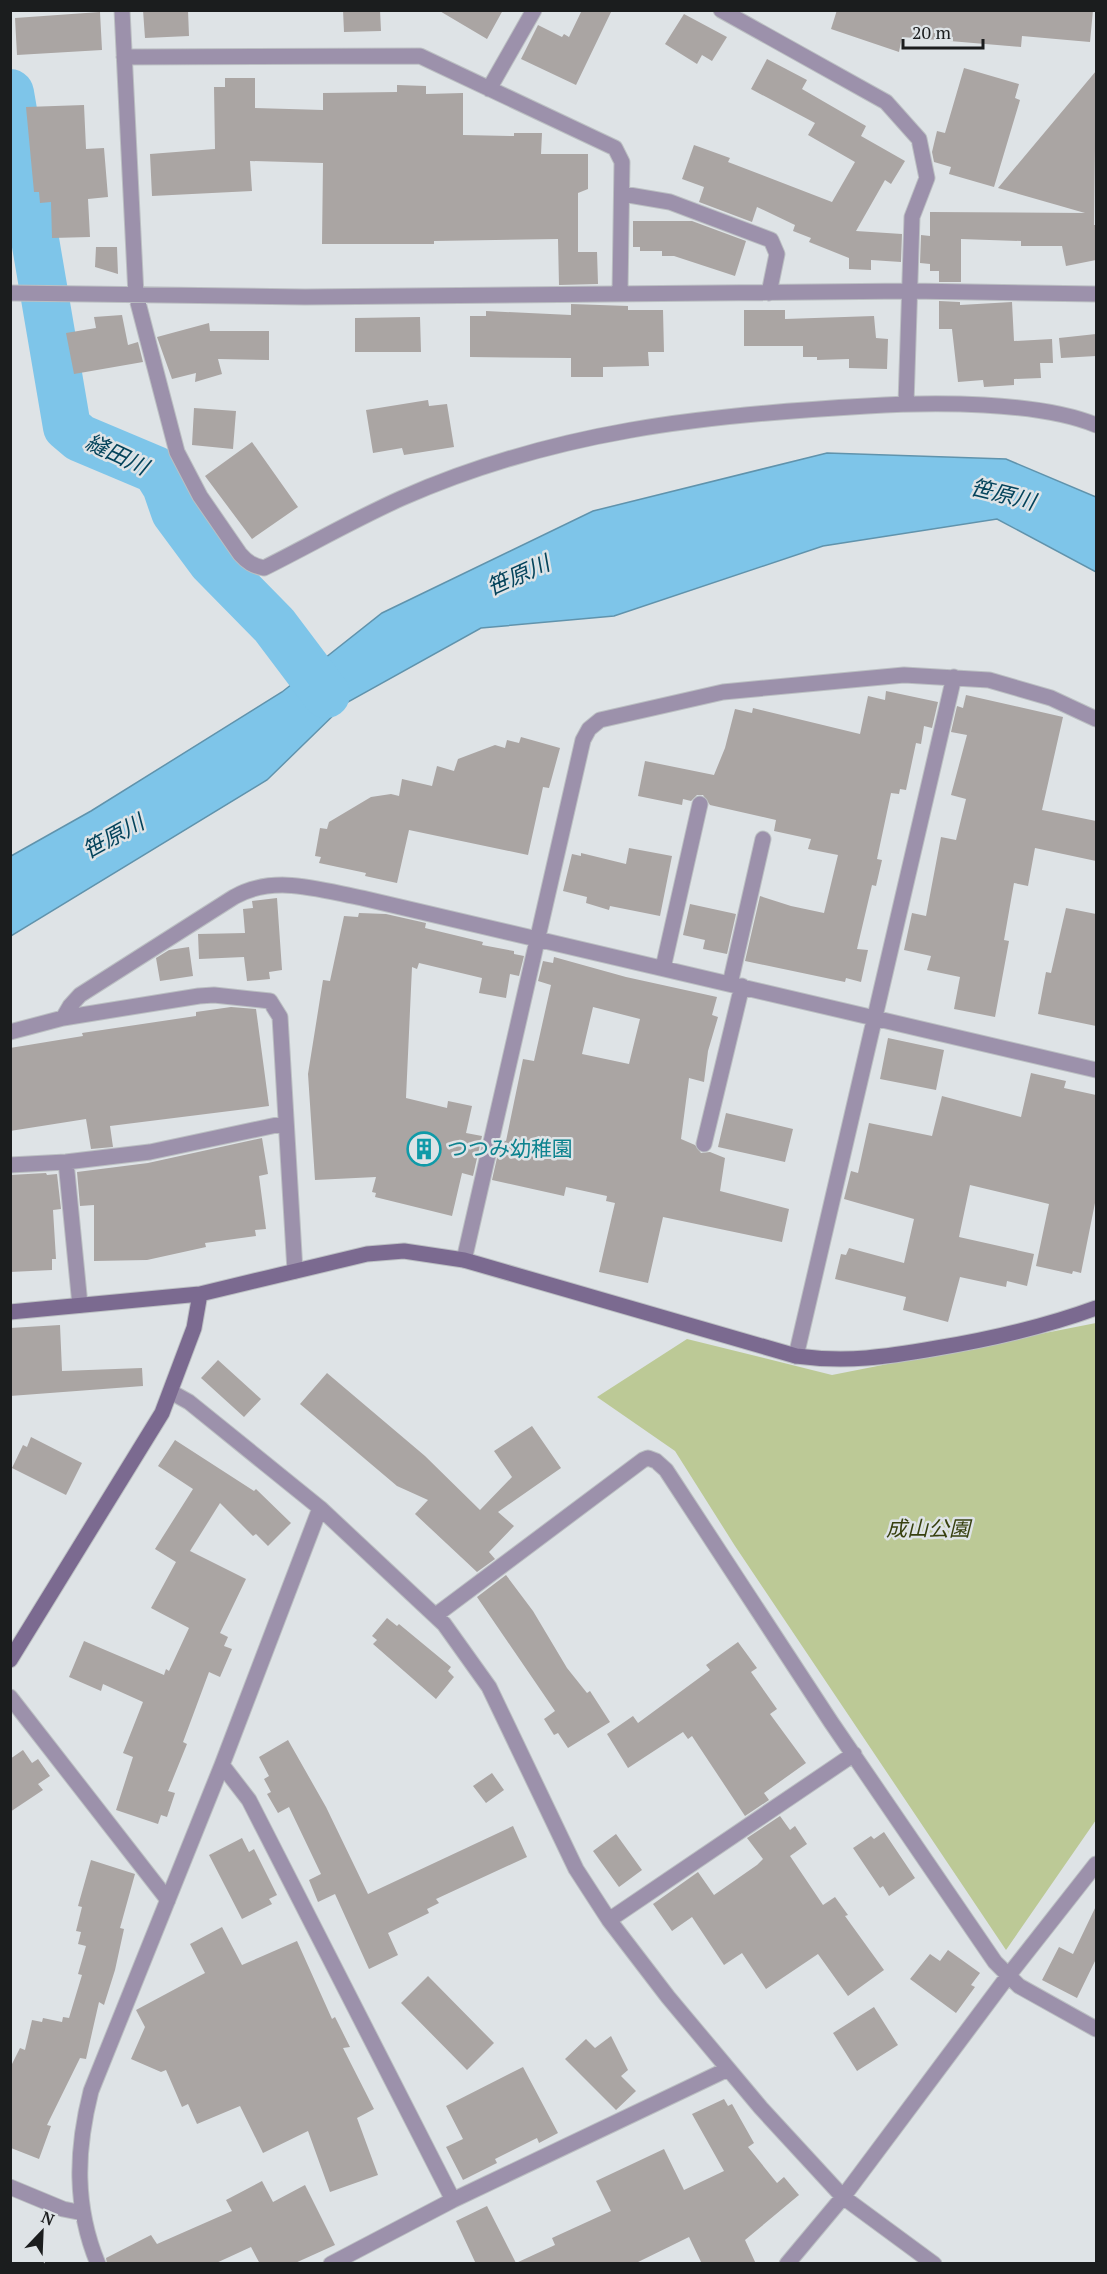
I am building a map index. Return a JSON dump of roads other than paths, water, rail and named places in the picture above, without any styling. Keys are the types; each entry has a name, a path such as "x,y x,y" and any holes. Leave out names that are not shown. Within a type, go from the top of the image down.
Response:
{"street":[{"path":"122,10 136,295 177,452 200,496 247,562 264,568 402,498 455,477 564,442 611,432 711,416 906,404 1028,410 1096,425"},
{"path":"489,89 534,10"},
{"path":"721,10 886,102 919,139 927,178 912,217 906,404"},
{"path":"124,57 413,55 615,148 622,162 620,292"},
{"path":"623,194 670,201 771,240 777,254 769,293"},
{"path":"10,293 304,297 620,292 910,291 1096,294"},
{"path":"464,1260 536,939 583,740 589,729 600,720 723,693 904,675 954,676 989,680 1024,688 1096,719"},
{"path":"796,1356 954,676"},
{"path":"663,968 700,804"},
{"path":"704,1144 763,839"},
{"path":"63,1018 80,995 234,897 261,885 297,885 362,898 1096,1070"},
{"path":"10,1032 63,1018 214,995 270,1001 279,1017 295,1271"},
{"path":"10,1165 66,1162 150,1152 286,1123"},
{"path":"66,1162 80,1305"},
{"path":"10,1312 200,1294 367,1254 404,1251 464,1260 796,1356 824,1360 865,1360 1018,1333 1096,1308"},
{"path":"10,1660 109,1501 171,1392 194,1328 200,1294"},
{"path":"171,1392 189,1401 320,1508 436,1615 456,1638 489,1686 576,1869 609,1920 728,2069 843,2197 934,2264"},
{"path":"436,1615 643,1460 652,1458 666,1470 995,1962 1008,1976 1033,1995 1096,2029"},
{"path":"98,2264 87,2234 78,2169 84,2118 91,2091 222,1765 320,1508"},
{"path":"10,1697 168,1900"},
{"path":"609,1920 854,1754"},
{"path":"222,1765 249,1800 453,2200"},
{"path":"787,2264 843,2197 1008,1976 1096,1864"},
{"path":"331,2264 453,2200 728,2069"},
{"path":"10,2187 63,2209 83,2213"}],"water":[{"name":"笹原川","path":"827,453 1006,459 1096,497 1096,572 997,519 823,546 614,616 481,628 346,703 267,780 11,936 11,856 91,811 282,692 382,613 593,511"}],"waterway":[{"name":"縫田川","path":"10,93 67,427 80,438 156,470 166,486 175,512 212,562 274,625 326,694"}],"place":[{"name":"つつみ幼稚園","path":"424,1149"}],"park label":[{"name":"成山公園","path":"928,1529"}]}
